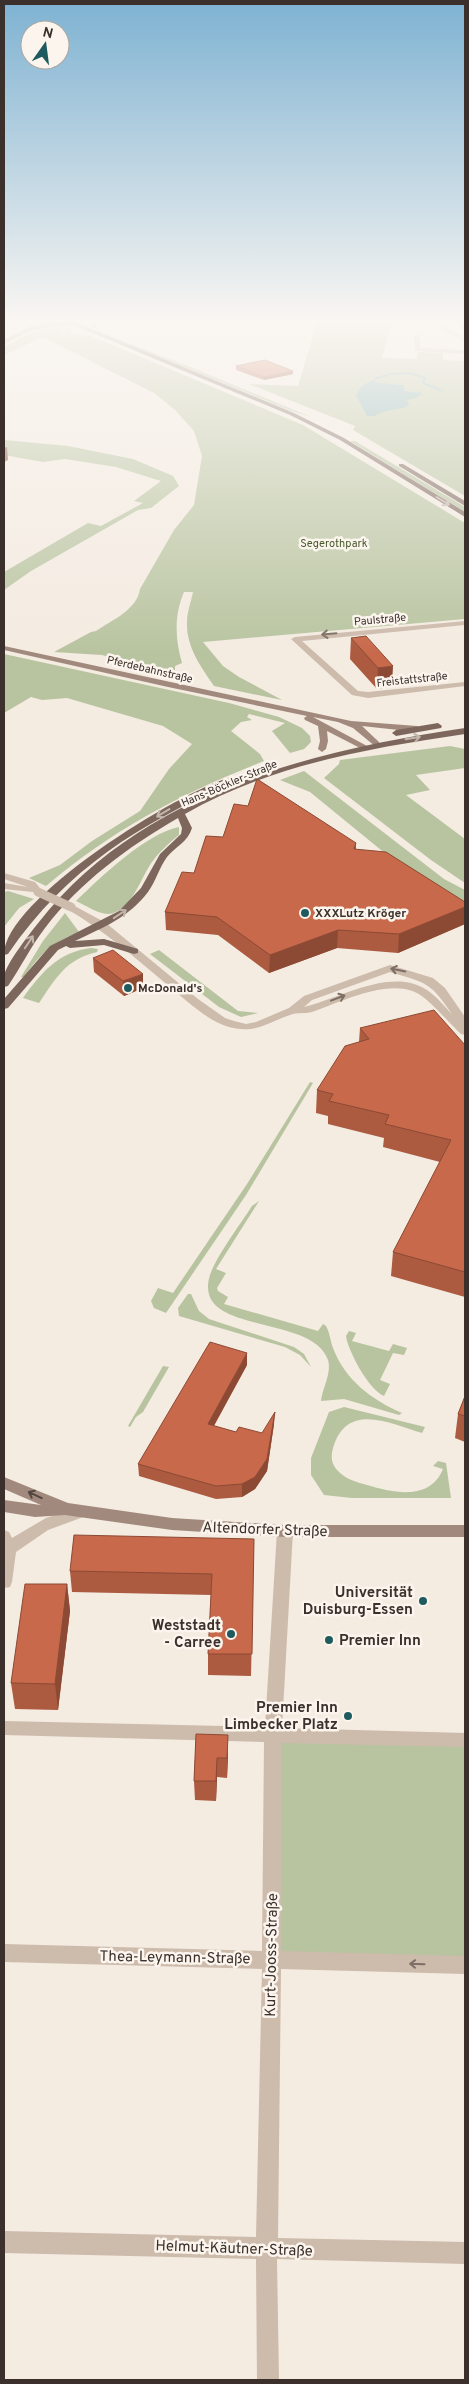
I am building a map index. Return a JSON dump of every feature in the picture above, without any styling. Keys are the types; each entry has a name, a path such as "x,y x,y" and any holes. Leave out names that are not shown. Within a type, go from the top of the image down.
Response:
{"main road":[{"path":"326,430 465,515"},
{"path":"342,430 365,444"},
{"path":"398,464 465,504"},
{"name":"Hans-Böckler-Straße","path":"4,984 31,939 54,909 80,883 113,856 180,813 255,778 312,760 365,747 373,741 417,729 465,722"},
{"name":"Hans-Böckler-Straße","path":"5,947 22,924 66,880 129,833 171,808 213,788 260,768 322,748 353,741 373,741 465,731"},
{"path":"4,1006 47,955 64,942 102,925 123,913 135,901 163,856 185,835 187,828 180,813"},
{"path":"47,955 74,944 94,942 104,942 134,951"}],"street":[{"name":"Paulstraße","path":"361,694 350,691 299,643 297,638 465,623"},
{"name":"Pferdebahnstraße","path":"4,648 348,723 373,741"},
{"name":"Freistattstraße","path":"361,694 465,684"},
{"name":"Pferdebahnstraße","path":"292,712 322,724 365,747"},
{"path":"348,723 417,729"},
{"path":"322,724 324,741 322,748"},
{"path":"4,880 38,892 71,907 102,925 194,1001 221,1020 232,1024 246,1027 260,1025 292,1011 308,998 390,968 429,980 441,990 460,1017 462,1028"},
{"path":"292,1011 307,1010 358,991 401,984 422,991 447,1017 462,1028"},
{"name":"Altendorfer Straße","path":"4,1483 74,1510"},
{"name":"Altendorfer Straße","path":"4,1506 35,1511 74,1510 172,1524 285,1531 465,1531"},
{"path":"4,1582 6,1543 74,1510"},
{"name":"Kurt-Jooss-Straße","path":"268,2380 267,2248 273,1735 285,1531"},
{"path":"4,1728 465,1740"},
{"name":"Thea-Leymann-Straße","path":"4,1952 465,1965"},
{"name":"Helmut-Käutner-Straße","path":"4,2242 465,2253"}],"green space":[{"name":"Segerothpark","path":"312,430 465,523 465,619 203,642 223,666 239,677 282,700 214,686 195,656 189,640 187,618 193,592 184,592 178,609 177,636 182,663 175,666 175,671 154,669 102,655 54,652 96,631 123,614 134,603 174,530 194,505 202,456 194,431"},
{"path":"353,430 465,430 465,496"},
{"path":"4,440 68,446 133,459 173,476 179,486 151,508 138,510 31,571 4,590 4,572 88,523 101,526 143,503 134,501 161,481 116,467 65,459 43,462 4,455"},
{"path":"350,441 355,441 465,507 465,512"},
{"path":"4,654 229,703 279,717 302,728 310,736 311,742 304,749 290,753 272,731 285,723 249,714 247,717 252,720 241,722 231,731 260,754 264,761 205,786 149,814 97,847 46,886 29,878 60,865 92,841 140,811 169,769 192,744 163,726 67,698 42,700 31,697 4,713"},
{"path":"450,746 465,749 465,768 416,775 430,790 406,795 465,839 465,883 431,860 324,778 339,764 340,760"},
{"path":"304,771 444,879 465,890 465,903 381,850 310,792 280,780"},
{"path":"179,827 179,835 155,858 123,908 116,912 104,914 76,901 138,847 166,831"},
{"path":"8,891 34,899 19,908 4,927 4,892"},
{"path":"65,913 79,932 47,950 24,977 21,977 43,941"},
{"path":"91,948 98,949 97,952 77,959 63,971 39,1003 23,998 51,965 69,954"},
{"path":"159,950 238,1011 258,1013 241,1017 219,1007 150,954"},
{"path":"310,1082 313,1083 246,1195 166,1313 154,1308 151,1301 158,1288 173,1293 247,1184"},
{"path":"259,1201 216,1269 226,1273 217,1288 218,1291 228,1297 224,1304 318,1331 323,1324 326,1326 338,1359 352,1379 380,1402 402,1413 399,1415 344,1399 321,1401 329,1365 328,1360 318,1345 300,1335 235,1316 218,1307 209,1294 210,1275 213,1267 252,1206"},
{"path":"188,1294 191,1294 199,1311 209,1319 294,1347 304,1354 311,1367 300,1355 285,1347 179,1316 178,1308"},
{"path":"349,1331 356,1333 352,1341 389,1351 393,1344 407,1348 404,1355 393,1353 380,1380 390,1384 384,1396 372,1386 355,1360 346,1336"},
{"path":"163,1366 169,1367 143,1412 136,1417 130,1427 128,1426"},
{"path":"344,1407 425,1427 422,1433 372,1420 360,1420 350,1424 341,1432 332,1452 333,1464 340,1473 347,1478 377,1488 410,1492 429,1486 437,1479 443,1469 433,1466 438,1461 446,1463 451,1498 352,1498 324,1495 311,1475 311,1458 329,1412"},
{"path":"273,1735 465,1741 465,1965 272,1960"}],"building":[{"path":"366,636 393,666 378,668 351,638"},
{"path":"257,779 356,843 354,849 386,852 465,902 465,907 399,934 338,930 270,955 217,917 165,912 182,872 194,873 206,836 223,837 234,804 248,806"},
{"path":"113,950 143,974 123,981 93,958"},
{"path":"434,1010 465,1045 465,1272 393,1252 451,1140 385,1124 389,1115 329,1101 333,1094 317,1090 345,1046 369,1039 360,1028"},
{"path":"210,1342 247,1353 208,1424 236,1432 239,1427 262,1433 275,1412 267,1459 255,1477 242,1484 216,1486 138,1464"},
{"path":"465,1396 465,1416 458,1414"},
{"path":"74,1535 254,1539 252,1654 208,1654 212,1574 70,1571"},
{"path":"25,1584 67,1584 55,1684 11,1683"},
{"path":"196,1734 228,1735 227,1758 217,1758 216,1781 194,1781"}],"place":[{"name":"XXXLutz Kröger","path":"305,913"},
{"name":"McDonald's","path":"128,988"},
{"name":"Universität Duisburg-Essen","path":"423,1601"},
{"name":"Weststadt - Carree","path":"231,1634"},
{"name":"Premier Inn","path":"329,1640"},
{"name":"Premier Inn Limbecker Platz","path":"348,1716"}]}
